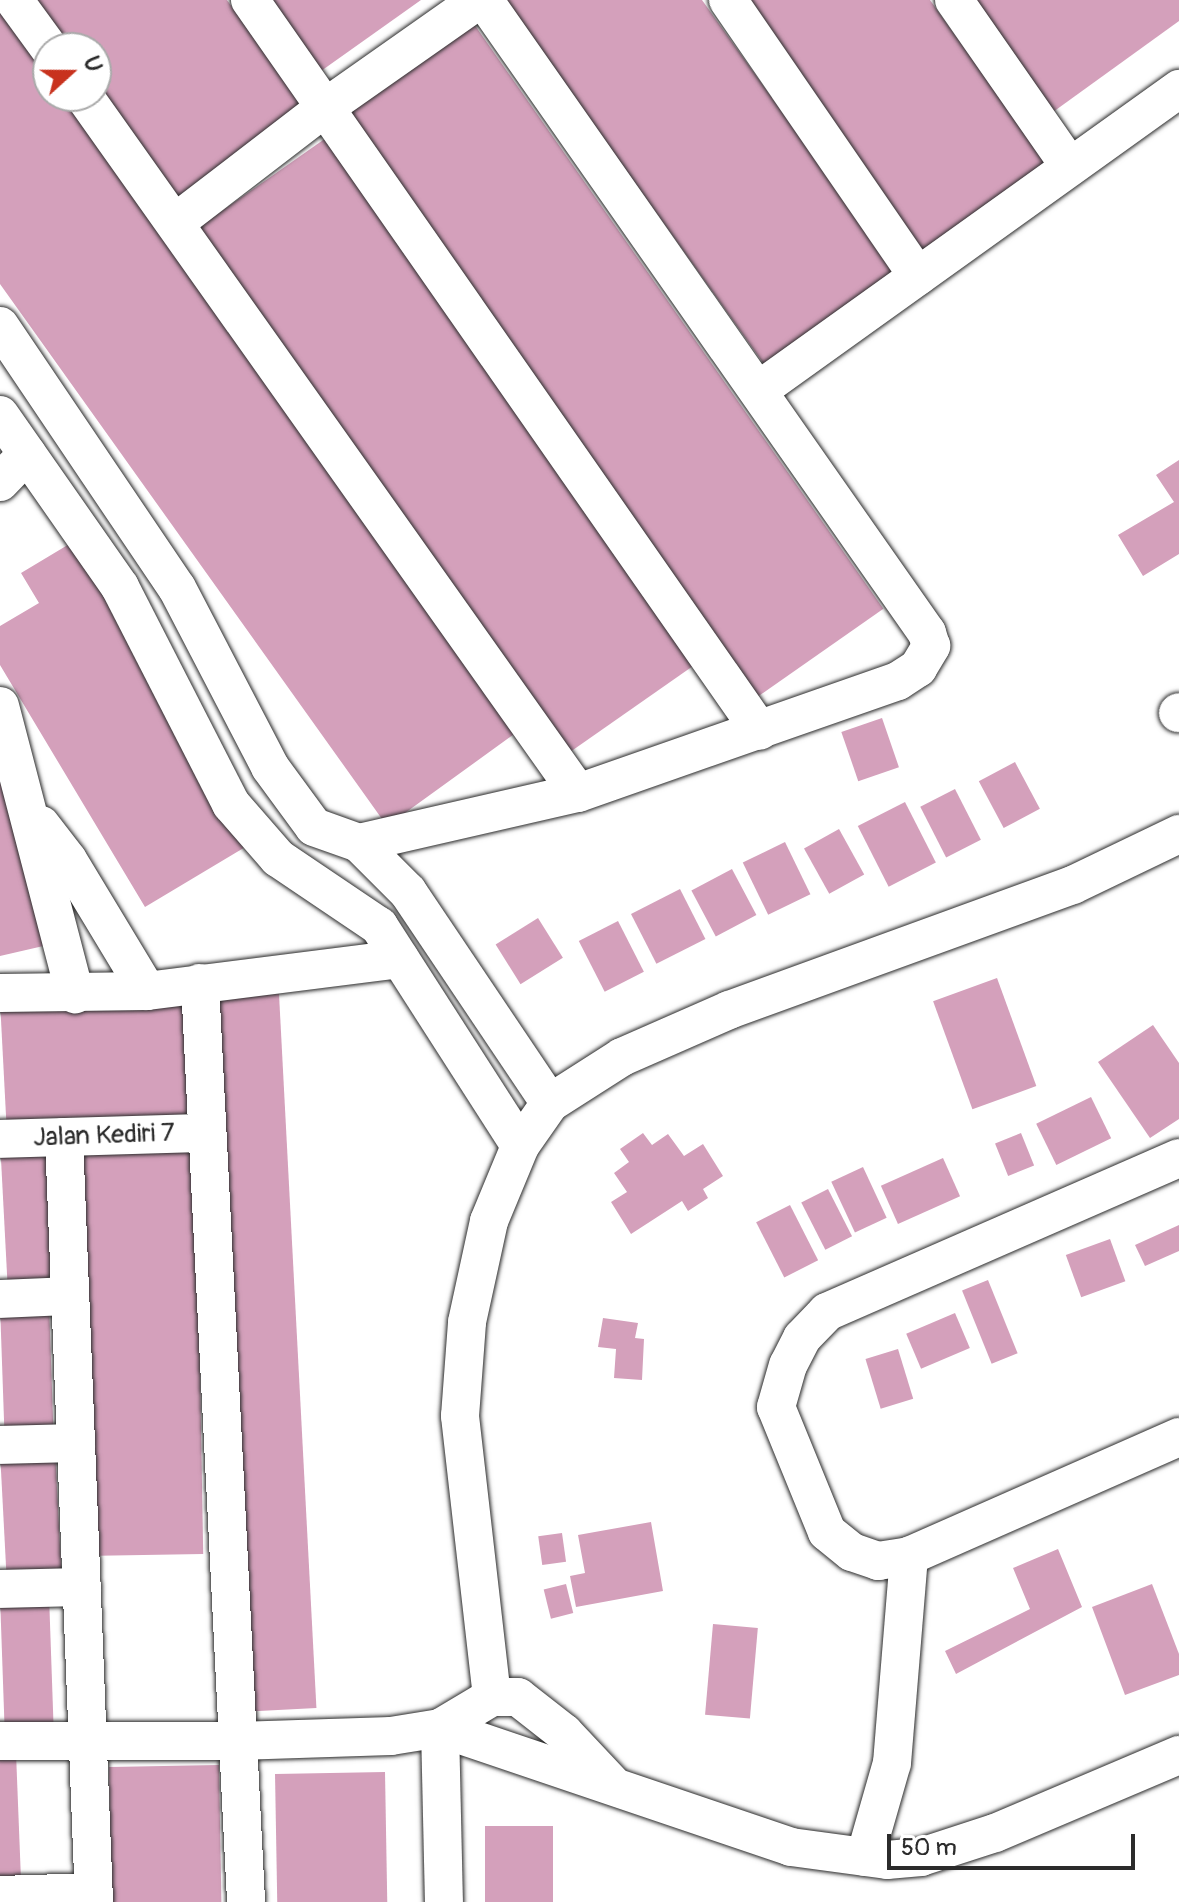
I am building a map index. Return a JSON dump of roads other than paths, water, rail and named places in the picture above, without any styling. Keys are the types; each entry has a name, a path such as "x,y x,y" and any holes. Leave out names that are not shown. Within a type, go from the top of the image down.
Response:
{"street":[{"path":"14,0 37,32"},
{"path":"250,0 760,731"},
{"path":"176,222 326,107 481,0 759,390 927,633 931,646 918,668 898,681 760,731 578,793 359,843"},
{"path":"728,0 918,276"},
{"path":"954,0 1070,167"},
{"path":"759,390 1179,89"},
{"path":"96,112 578,793"},
{"path":"0,326 177,588 270,767 314,827 359,843 408,892 550,1103"},
{"path":"0,415 120,587 231,804 278,858 379,926 520,1146"},
{"path":"0,482 27,454"},
{"path":"0,706 31,812 75,994"},
{"path":"31,812 68,860 147,991"},
{"path":"492,1697 460,1416 467,1322 489,1221 520,1146 550,1103 622,1057 729,1010 1073,885 1177,839"},
{"path":"0,993 147,991 400,959"},
{"path":"200,983 246,1902"},
{"name":"Jalan Kediri 7","path":"0,1139 207,1133"},
{"path":"0,1895 94,1897 64,1137"},
{"path":"1179,1158 827,1312 802,1338 776,1407 827,1532 852,1552 878,1561 909,1556 1179,1437"},
{"path":"0,1299 70,1296"},
{"path":"0,1445 76,1443"},
{"path":"865,1857 892,1763 909,1556"},
{"path":"0,1589 82,1587"},
{"path":"0,1741 237,1741 391,1736 440,1728 492,1697 518,1697 564,1733 611,1783"},
{"path":"440,1728 611,1783 791,1847 865,1857 921,1857 995,1833 1179,1755"},
{"path":"440,1728 444,1902"}]}
